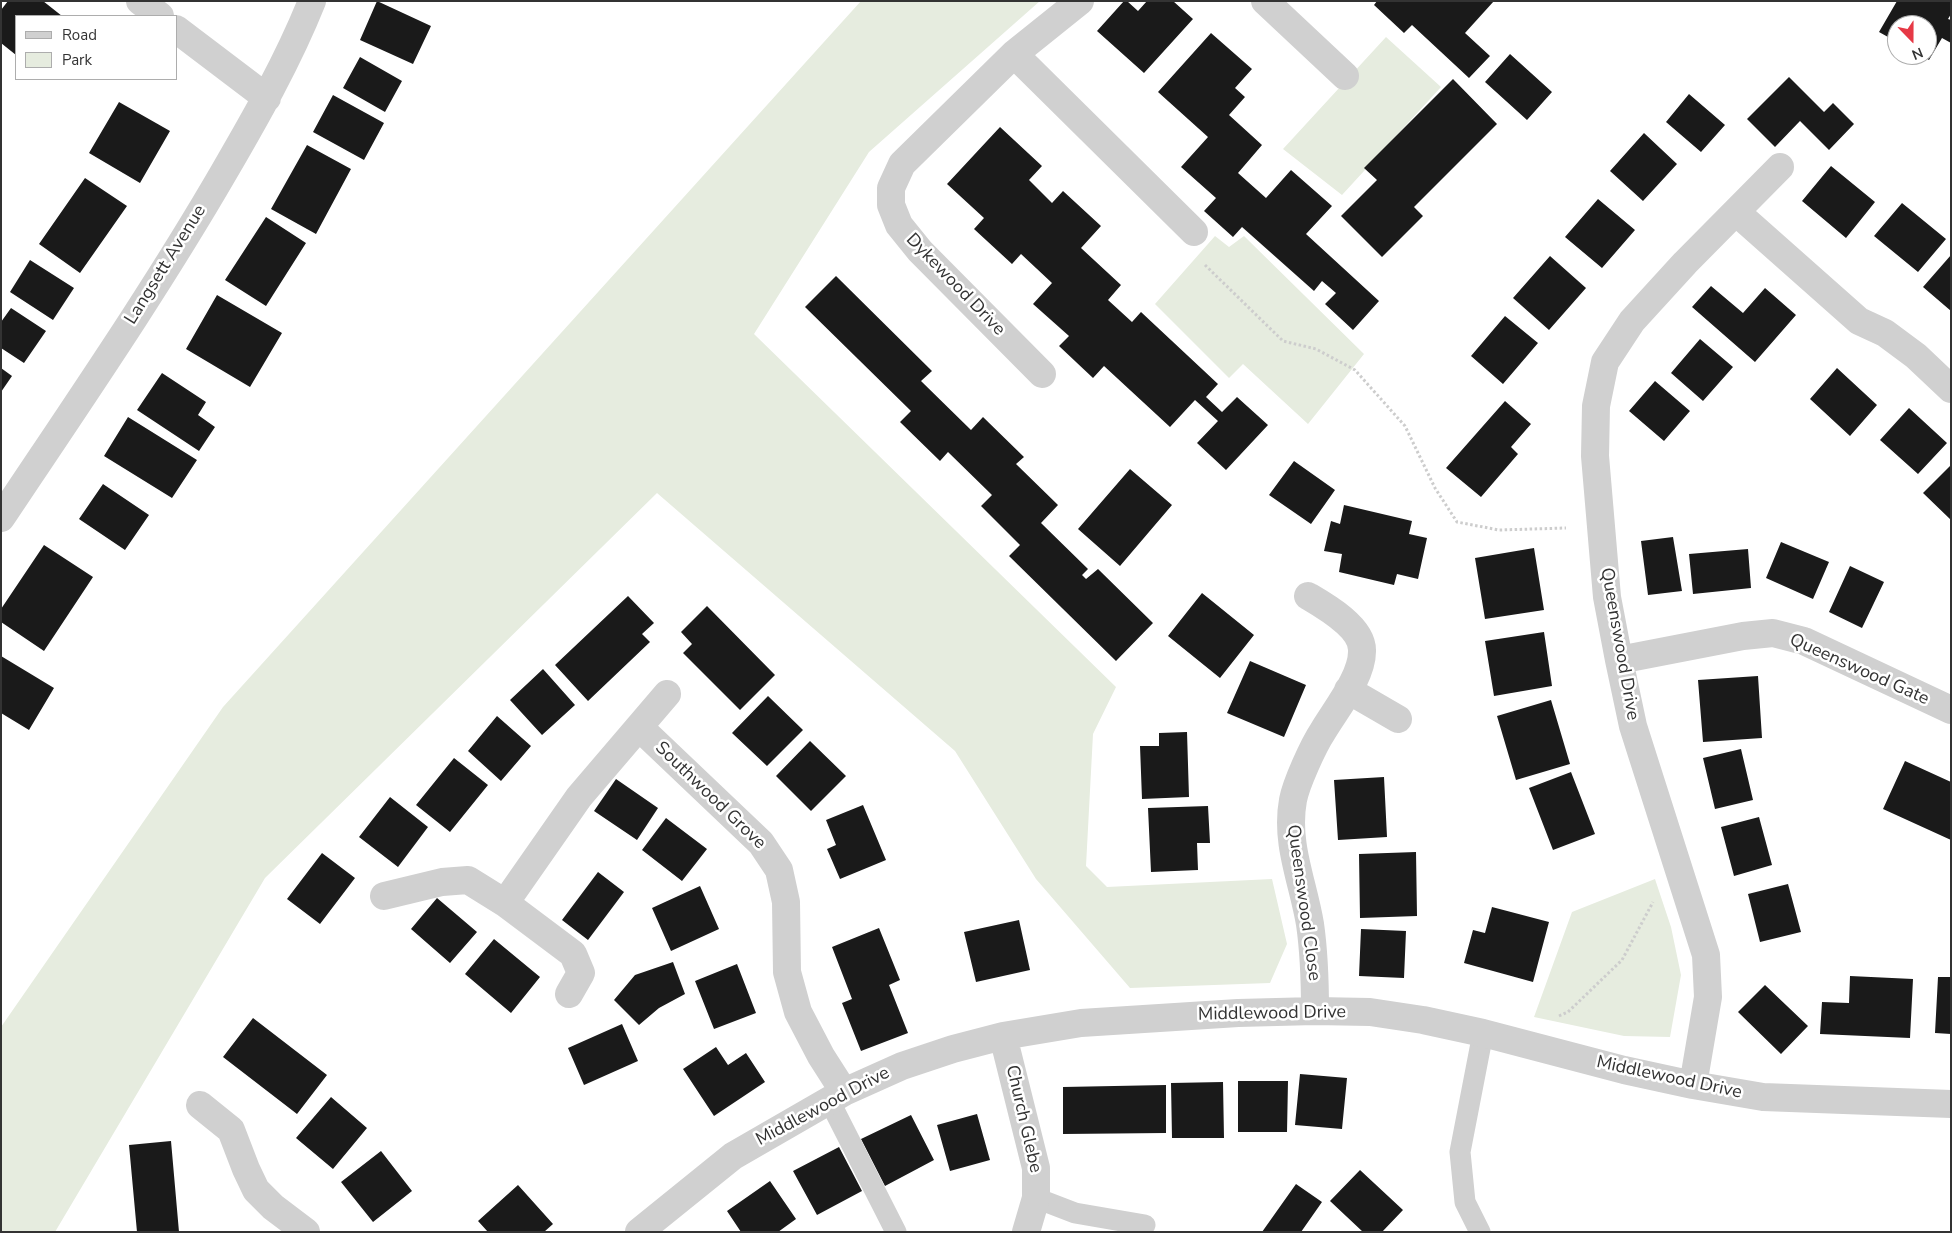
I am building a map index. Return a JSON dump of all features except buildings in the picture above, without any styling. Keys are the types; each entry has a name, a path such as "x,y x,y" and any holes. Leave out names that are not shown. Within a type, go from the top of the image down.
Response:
{"street":[{"path":"140,1 159,15"},
{"name":"Langsett Avenue","path":"1,518 92,383 195,222 267,98 312,1"},
{"name":"Dykewood Drive","path":"1042,374 920,251 899,225 891,205 891,188 902,164 1014,54 1080,1"},
{"path":"1265,1 1345,76"},
{"path":"178,31 267,98"},
{"path":"1014,54 1194,232"},
{"name":"Queenswood Drive","path":"1693,1085 1708,997 1706,955 1633,726 1619,660 1607,597 1596,447 1596,406 1604,362 1632,321 1685,263 1780,167"},
{"path":"1736,212 1859,321 1885,333 1916,356 1951,389"},
{"name":"Queenswood Close","path":"1308,596 1331,610 1354,631 1363,648 1361,665 1321,733 1293,799 1290,826 1294,856 1310,923 1314,966 1315,1011"},
{"name":"Queenswood Gate","path":"1619,660 1743,636 1773,633 1804,642 1951,710"},
{"path":"1348,690 1398,718"},
{"name":"Southwood Grove","path":"505,903 578,797 667,694"},
{"name":"Southwood Grove","path":"639,727 761,843 779,870 786,902 787,972 798,1012 821,1056 836,1096"},
{"path":"384,896 442,882 468,880 505,903 573,954 582,973 569,994"},
{"name":"Middlewood Drive","path":"639,1232 733,1156 836,1096 902,1066 953,1049 1004,1036 1081,1023 1238,1013 1370,1012 1424,1020 1511,1040 1598,1064 1693,1085 1763,1097 1951,1104"},
{"name":"Church Glebe","path":"1004,1036 1036,1168 1036,1198 1026,1232"},
{"path":"200,1105 231,1130 256,1190 273,1207 306,1232"}],"lane":[{"path":"1480,1232 1464,1202 1460,1152 1483,1033"},
{"path":"836,1096 896,1232"},
{"path":"1036,1198 1075,1213 1145,1226"}],"path":[{"path":"1194,232 1188,247 1283,341 1316,348 1355,370 1404,426 1435,488 1457,522 1499,530 1602,526"},
{"path":"1511,1040 1568,1012 1622,960 1676,860"}],"green space":[{"path":"861,1 1040,1 869,152 754,334 1116,687 1093,734 1086,866 1107,887 1272,879 1287,944 1270,983 1130,988 1036,879 955,751 657,493 265,878 55,1232 1,1232 1,1027 223,707"},
{"path":"1386,37 1441,87 1342,195 1283,149"},
{"path":"1215,236 1229,247 1244,236 1364,354 1308,424 1243,364 1229,378 1155,304"},
{"path":"1655,879 1671,927 1681,975 1670,1037 1624,1036 1534,1017 1572,912"}]}
